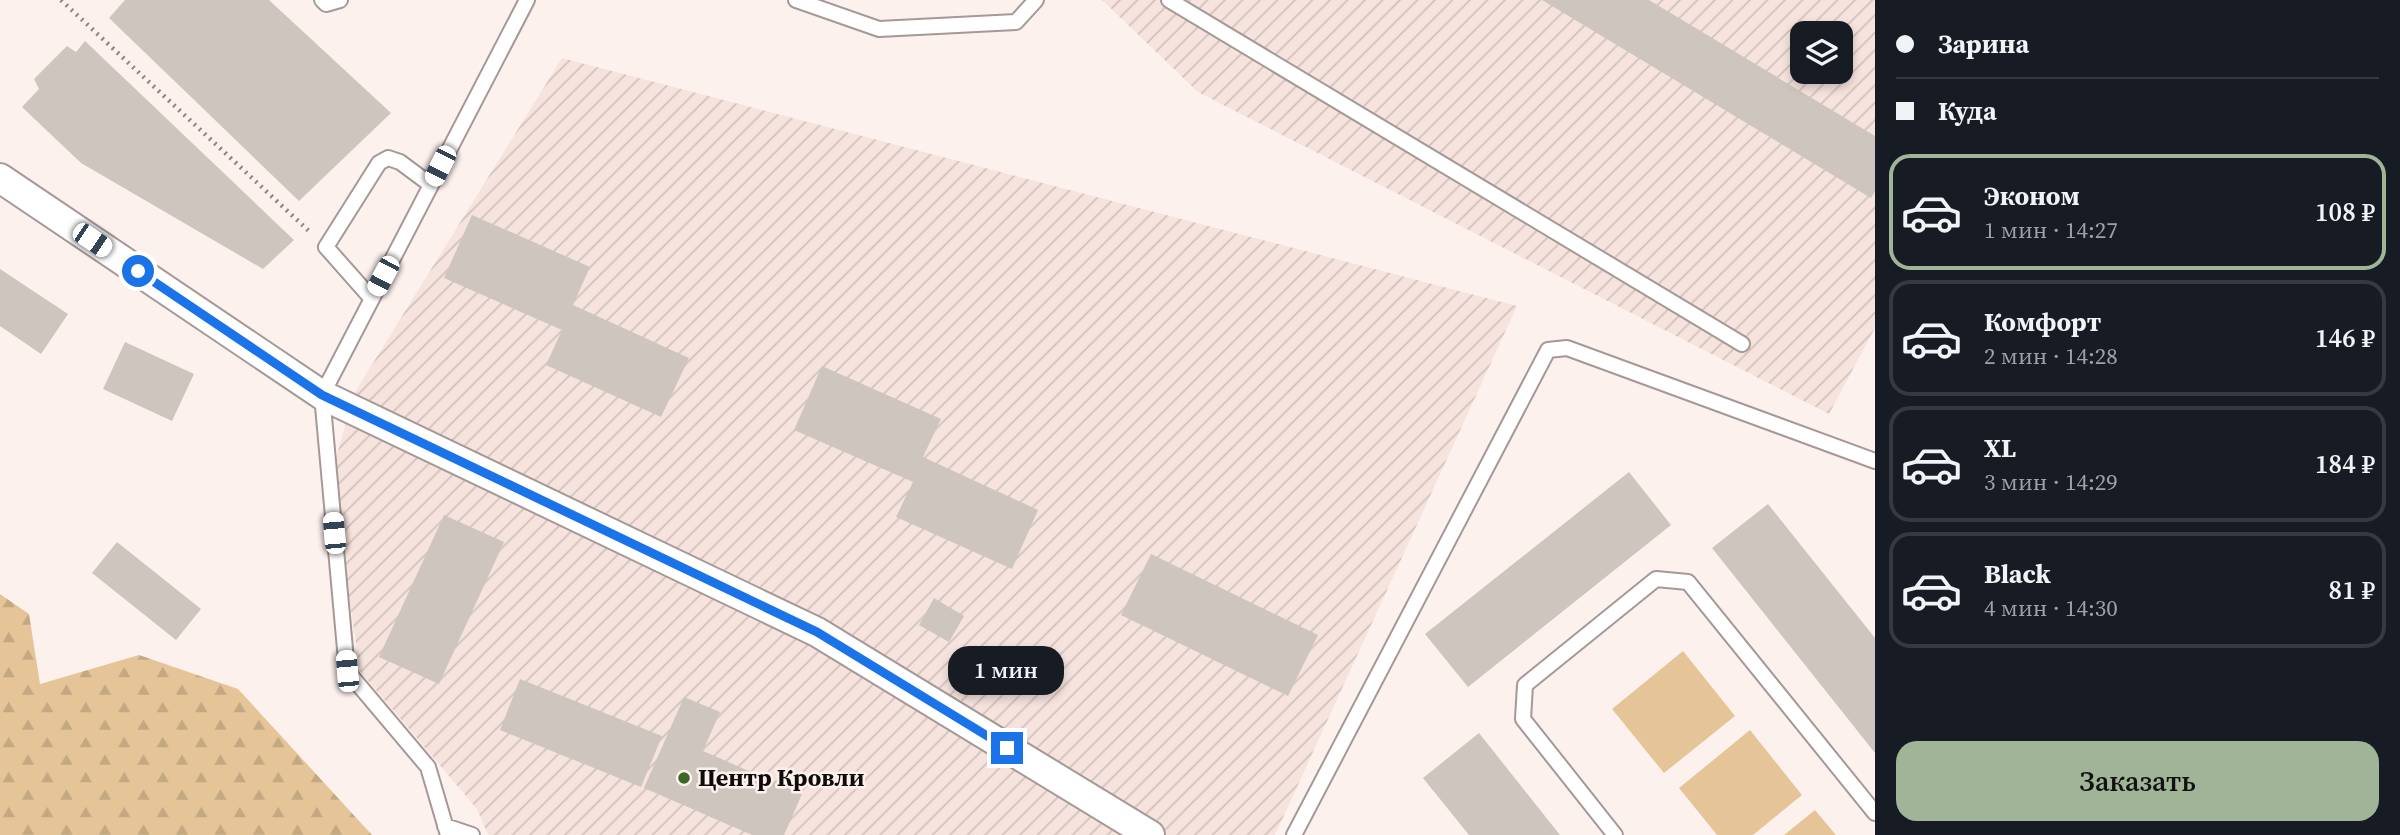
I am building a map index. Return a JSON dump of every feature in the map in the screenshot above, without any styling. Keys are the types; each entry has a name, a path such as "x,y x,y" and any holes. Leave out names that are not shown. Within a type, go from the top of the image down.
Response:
{"street":[{"path":"0,178 322,395 817,632 1150,835"}],"lane":[{"path":"322,0 326,4 340,0"},
{"path":"472,835 447,831 428,767 347,671 322,395 527,0"},
{"path":"796,0 879,29 1016,22 1036,0"},
{"path":"1169,0 1741,344"},
{"path":"372,299 326,247 379,163 388,158 400,162 431,185"},
{"path":"1294,835 1548,350 1567,348 1875,461"},
{"path":"1615,835 1523,719 1525,685 1656,579 1688,582 1875,813"}],"path":[{"path":"61,0 326,247"}],"shaded area":[{"path":"1102,0 1875,0 1875,328 1829,414 1198,92"},
{"path":"562,58 1517,306 1275,835 488,835 477,809 360,671 331,475 355,392"}],"green space":[{"path":"0,594 29,614 40,684 139,655 238,689 372,835 0,835"},
{"path":"1683,651 1735,716 1664,773 1612,709"},
{"path":"1750,730 1802,795 1753,835 1717,835 1679,788"},
{"path":"1815,810 1836,835 1784,835"}],"building":[{"path":"125,0 269,0 391,113 299,201 109,18"},
{"path":"1542,0 1649,0 1875,136 1875,191 1871,198"},
{"path":"85,41 294,240 263,269 81,163 22,107 39,89 34,79 67,46 76,52"},
{"path":"472,215 590,267 573,305 689,358 661,417 546,365 562,330 444,278"},
{"path":"0,269 68,314 41,354 0,326"},
{"path":"125,342 194,374 172,421 103,389"},
{"path":"822,366 941,419 923,457 1038,510 1012,569 896,517 913,482 794,430"},
{"path":"1629,472 1671,525 1468,687 1425,634"},
{"path":"1768,504 1875,638 1875,753 1712,548"},
{"path":"444,515 504,542 439,684 379,657"},
{"path":"117,542 201,609 176,640 92,573"},
{"path":"1151,554 1318,635 1288,696 1121,615"},
{"path":"934,598 964,616 949,642 919,625"},
{"path":"520,679 662,736 641,787 500,730"},
{"path":"684,697 720,712 703,751 802,794 784,835 752,835 644,788"},
{"path":"1479,733 1560,835 1469,835 1423,778"}],"place":[{"name":"Центр Кровли","path":"684,778"}],"route":[{"path":"138,271 322,395 817,632 1007,748"}]}
